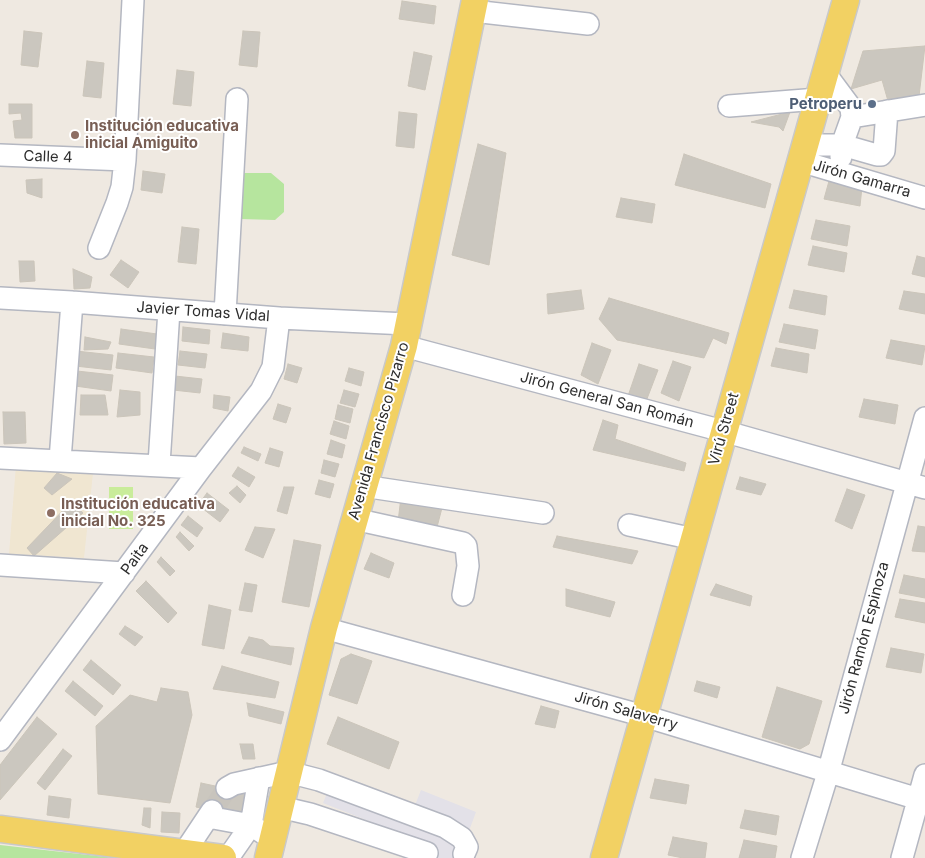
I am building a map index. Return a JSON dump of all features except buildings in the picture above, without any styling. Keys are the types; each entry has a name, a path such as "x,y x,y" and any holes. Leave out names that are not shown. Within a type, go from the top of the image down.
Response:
{"main road":[{"name":"Virú Street","path":"604,858 846,0"},
{"name":"Avenida Francisco Pizarro","path":"271,848 324,628 406,335 474,6"},
{"path":"0,829 223,858"}],"street":[{"path":"99,248 122,187 133,0"},
{"path":"474,6 588,24"},
{"path":"825,73 851,108 852,117 842,145 839,172"},
{"path":"225,314 237,99"},
{"path":"729,106 818,99"},
{"path":"852,117 925,105"},
{"path":"802,153 842,145 877,155 881,154 884,151 887,111"},
{"name":"Jirón Gamarra","path":"802,153 839,172 925,198"},
{"name":"Calle 4","path":"0,155 125,160"},
{"name":"Javier Tomas Vidal","path":"0,298 279,318 406,335"},
{"path":"60,460 72,302"},
{"path":"159,464 169,310"},
{"name":"Paita","path":"0,740 201,468 256,398 273,367 279,318"},
{"name":"Jirón General San Román","path":"406,335 723,431 916,485"},
{"name":"Jirón Ramón Espinoza","path":"802,858 916,485 925,418"},
{"path":"0,458 159,464 201,468"},
{"path":"363,486 543,513"},
{"path":"354,519 463,543 466,546 468,566 463,595"},
{"path":"629,525 694,539"},
{"path":"0,565 124,573"},
{"name":"Jirón Salaverry","path":"324,628 644,716 921,800"},
{"path":"226,788 234,784 288,772 319,780 445,827 462,838 467,847 464,854"},
{"path":"902,858 921,800 925,775"},
{"path":"228,858 251,825 259,778"},
{"path":"280,807 310,814 428,853"},
{"path":"184,853 210,814 251,825 271,848"}],"shaded area":[{"name":"Institución educativa inicial No. 325","path":"16,465 93,473 84,558 9,554"},
{"path":"332,781 412,813 421,790 476,812 459,858 433,858 437,848 323,803"}],"green space":[{"path":"243,173 271,173 284,184 284,212 275,220 241,219"},
{"path":"109,487 133,487 133,529 109,529"},
{"path":"0,845 115,858 0,858"}],"tunnel":[{"path":"212,811 227,788"}],"place":[{"name":"Petroperu","path":"872,104"},
{"name":"Institución educativa inicial Amiguito","path":"75,135"},
{"name":"Institución educativa inicial No. 325","path":"51,513"}]}
